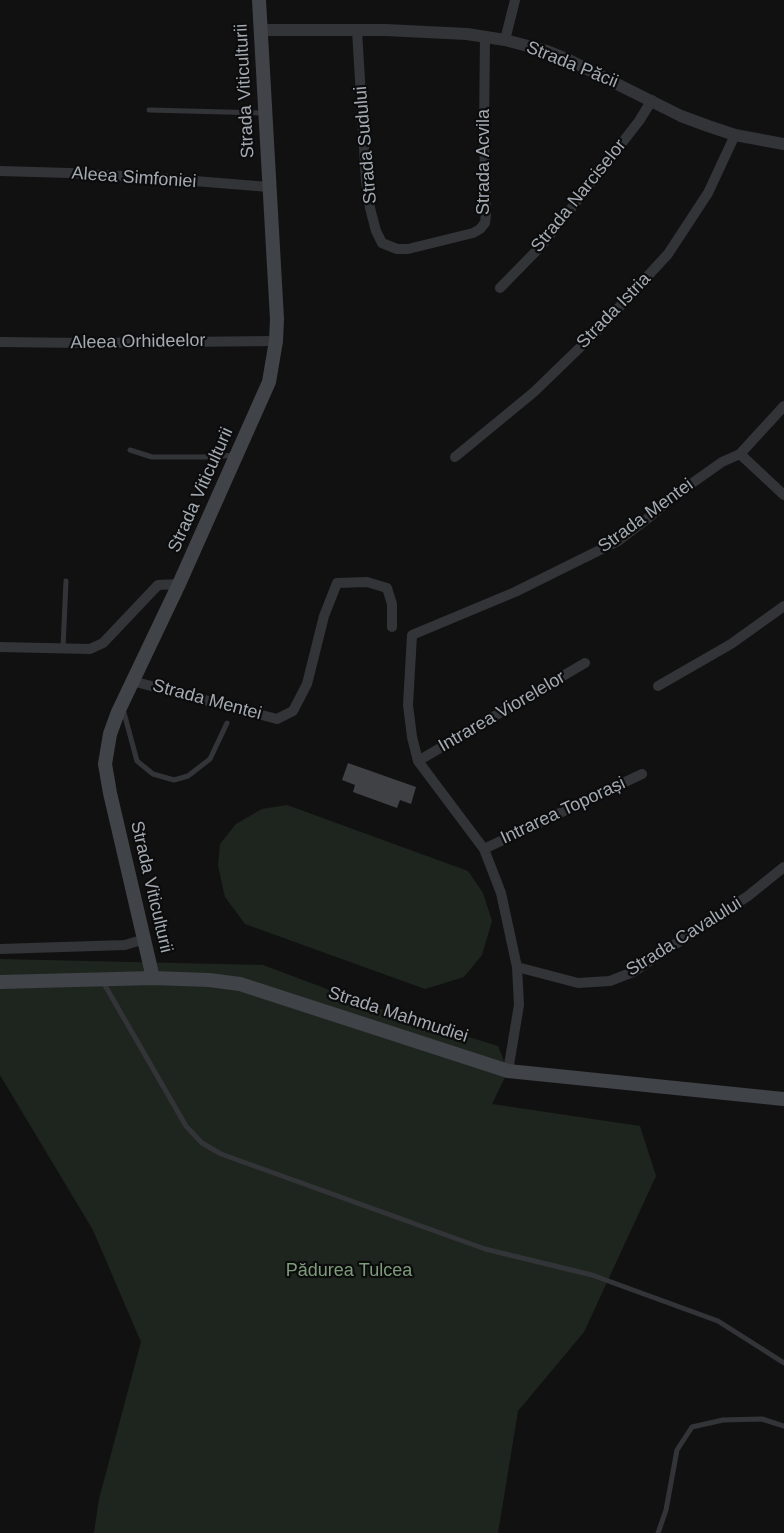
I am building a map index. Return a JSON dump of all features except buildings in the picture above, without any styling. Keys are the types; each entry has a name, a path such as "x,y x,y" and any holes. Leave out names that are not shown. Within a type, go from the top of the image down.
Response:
{"main road":[{"name":"Strada Viticulturii","path":"153,978 105,764 110,734 121,704 179,584 268,382 276,341 276,266 268,187 259,0"},
{"name":"Strada Mahmudiei","path":"0,982 153,978 209,980 240,984 508,1071 784,1099"}],"street":[{"path":"505,40 515,0"},
{"name":"Strada Păcii","path":"260,30 385,30 485,36 505,40 567,59 681,116 735,135 784,144"},
{"name":"Strada Sudului","path":"357,30 366,181 370,208 376,231 382,243 396,249"},
{"name":"Strada Acvila","path":"396,249 408,249 473,233 485,223 485,36"},
{"name":"Strada Narciselor","path":"500,288 542,245 639,121 652,100"},
{"name":"Strada Istria","path":"455,457 534,392 599,329 668,254 708,193 735,135"},
{"name":"Aleea Simfoniei","path":"0,171 157,178 268,187"},
{"name":"Aleea Orhideelor","path":"0,342 276,341"},
{"path":"784,406 740,454 784,496"},
{"name":"Strada Mentei","path":"418,761 412,736 408,705 412,635 515,592 618,541 682,490 722,462 740,454"},
{"name":"Strada Mentei","path":"132,680 277,719 292,711 307,684 324,616 337,583 367,582 387,588 392,604 392,627"},
{"path":"0,647 90,649 103,643 158,585 179,584"},
{"path":"658,686 731,644 784,606"},
{"name":"Intrarea Viorelelor","path":"418,761 585,663"},
{"path":"418,761 484,849 501,893 516,967 519,1005 508,1071"},
{"name":"Intrarea Toporași","path":"484,849 642,774"},
{"name":"Strada Cavalului","path":"516,967 578,983 610,981 633,972 748,896 784,867"},
{"path":"0,949 125,945 145,939"}],"lane":[{"path":"149,110 264,114"},
{"path":"130,450 152,457 237,455"},
{"path":"63,648 66,581"},
{"path":"121,704 137,761 153,774 174,780 188,776 210,759 227,722"},
{"path":"102,980 186,1126 202,1143 221,1154 485,1249 592,1275 718,1321 784,1363"},
{"path":"658,1533 666,1510 677,1450 692,1427 724,1420 762,1419 784,1426"}],"green space":[{"path":"287,805 468,871 483,893 492,921 482,955 464,977 425,989 245,924 225,897 218,866 220,844 236,824 262,809"},
{"name":"Pădurea Tulcea","path":"0,959 263,965 399,1016 498,1046 508,1071 492,1104 640,1126 656,1176 584,1332 518,1411 498,1533 94,1533 99,1499 141,1342 93,1230 0,1075"}]}
